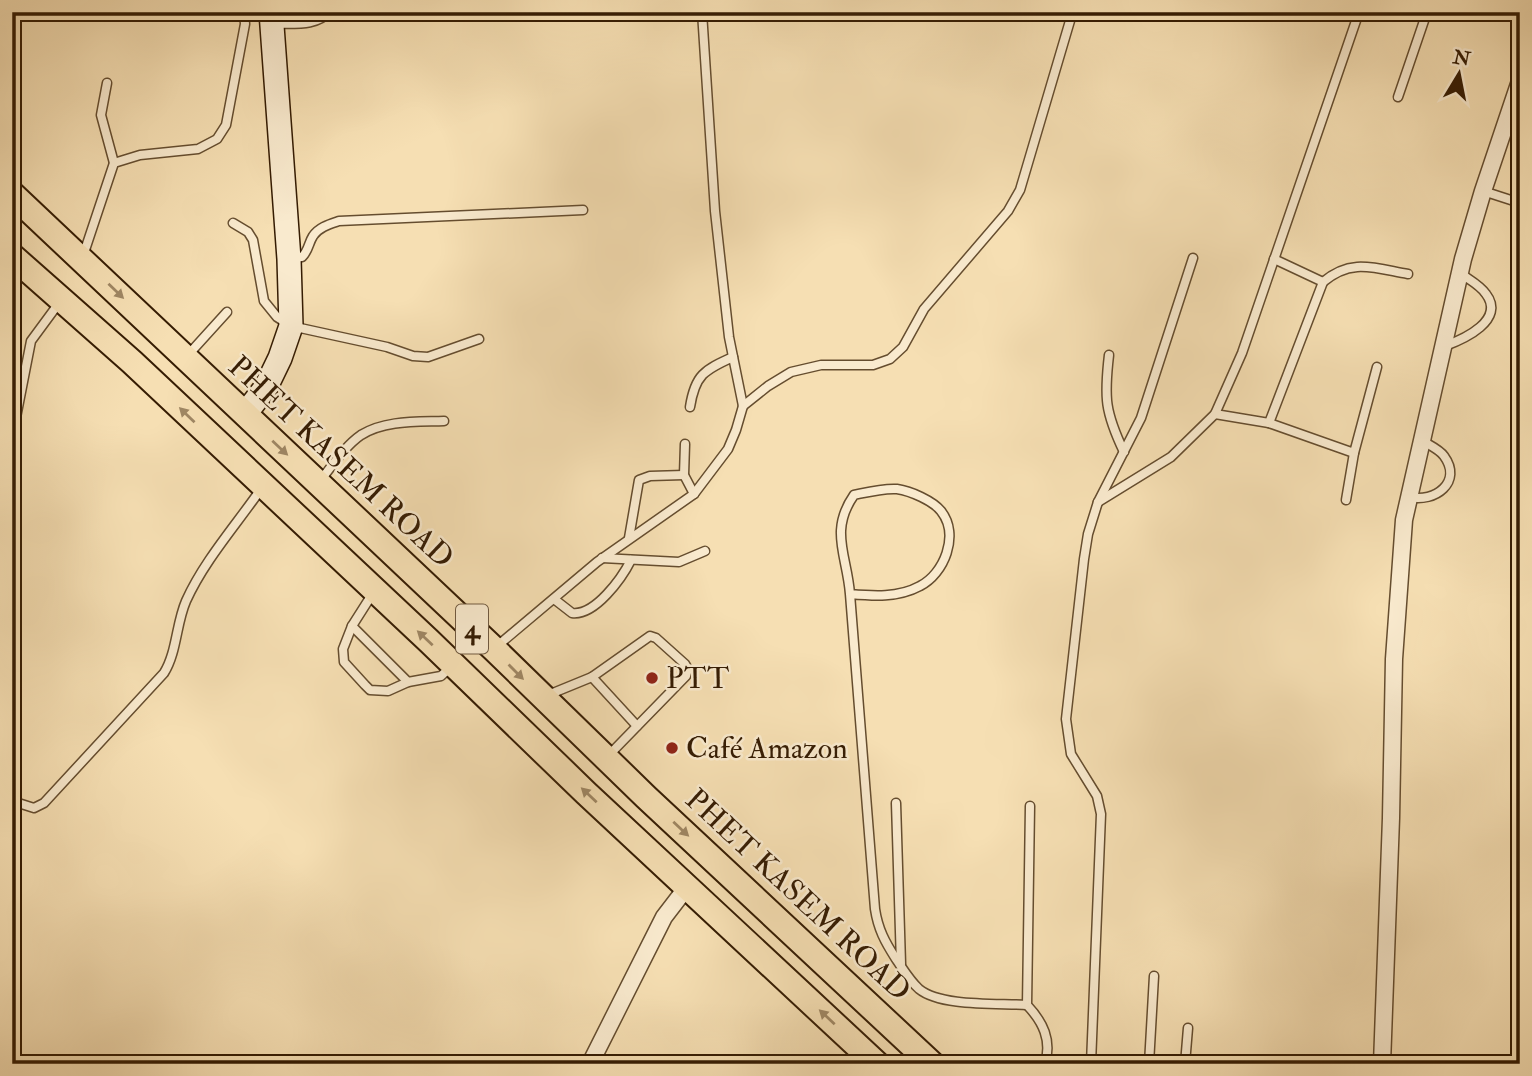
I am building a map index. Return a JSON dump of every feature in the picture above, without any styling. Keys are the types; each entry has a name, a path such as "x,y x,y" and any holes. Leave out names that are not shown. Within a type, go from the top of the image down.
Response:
{"main road":[{"name":"PHET KASEM ROAD","path":"12,194 932,1064"},
{"name":"4","path":"12,256 132,362 877,1064"}],"street":[{"path":"245,414 266,387 291,326 289,259 271,18"},
{"path":"1382,1064 1394,659 1404,520 1460,273 1483,191 1520,81"},
{"path":"590,1064 654,934 671,905 687,887"}],"lane":[{"path":"114,163 140,155 198,149 216,139 226,125 244,12"},
{"path":"311,12 312,23"},
{"path":"271,18 312,23 324,18 329,12"},
{"path":"494,649 602,558 694,494 728,449 743,406 733,357 715,211 702,12"},
{"path":"1098,502 1171,457 1215,414 1242,353 1359,12"},
{"path":"1398,97 1427,12"},
{"path":"743,406 791,372 821,365 873,365 890,359 903,347 923,309 1008,211 1020,190 1072,15"},
{"path":"82,259 114,163 100,115 107,83"},
{"path":"1483,191 1520,203"},
{"path":"289,259 302,257 313,236 326,225 339,221 583,210"},
{"path":"233,223 248,232 253,240 264,300 277,317 291,326 387,347 413,356 428,357 480,339"},
{"path":"1091,1064 1101,814 1097,796 1071,754 1066,719 1084,559 1098,502 1141,418 1193,258"},
{"path":"1274,260 1323,282"},
{"path":"1269,423 1323,282 1334,272 1358,265 1408,274"},
{"path":"1443,347 1471,334 1485,323 1491,312 1490,300 1485,292 1460,273"},
{"path":"12,438 31,341 61,301"},
{"path":"186,357 227,312"},
{"path":"1109,355 1105,404 1110,424 1124,452"},
{"path":"690,407 696,380 709,368 733,357"},
{"path":"1346,500 1354,453 1377,367"},
{"path":"1215,414 1269,423 1354,453"},
{"path":"318,483 349,446 373,429 407,422 444,421"},
{"path":"1408,497 1421,500 1434,496 1443,490 1450,476 1450,465 1442,453 1421,440"},
{"path":"685,444 684,475 694,494"},
{"path":"629,538 639,480 650,475 684,475"},
{"path":"12,801 34,808 44,803 164,673 170,661 184,605 195,582 263,487"},
{"path":"850,594 898,594 920,587 935,576 947,553 948,529 941,512 924,499 899,489 875,490 854,495 844,510 841,530 850,594 877,925 901,967 921,991 946,1000 1027,1005"},
{"path":"602,558 679,562 705,551"},
{"path":"554,599 572,613 584,613 618,582 631,560"},
{"path":"374,590 344,642 342,656 344,662 370,690 388,691 408,682 441,676 454,665"},
{"path":"352,626 408,682"},
{"path":"542,698 592,677 650,636 656,638 685,664 688,669 686,676 606,758"},
{"path":"592,677 637,726"},
{"path":"896,803 901,967"},
{"path":"1030,806 1027,1005 1044,1028 1047,1040 1045,1064"},
{"path":"1149,1064 1154,976"},
{"path":"1185,1064 1188,1028"}],"place":[{"name":"PTT","path":"652,678"},
{"name":"Café Amazon","path":"672,748"}]}
